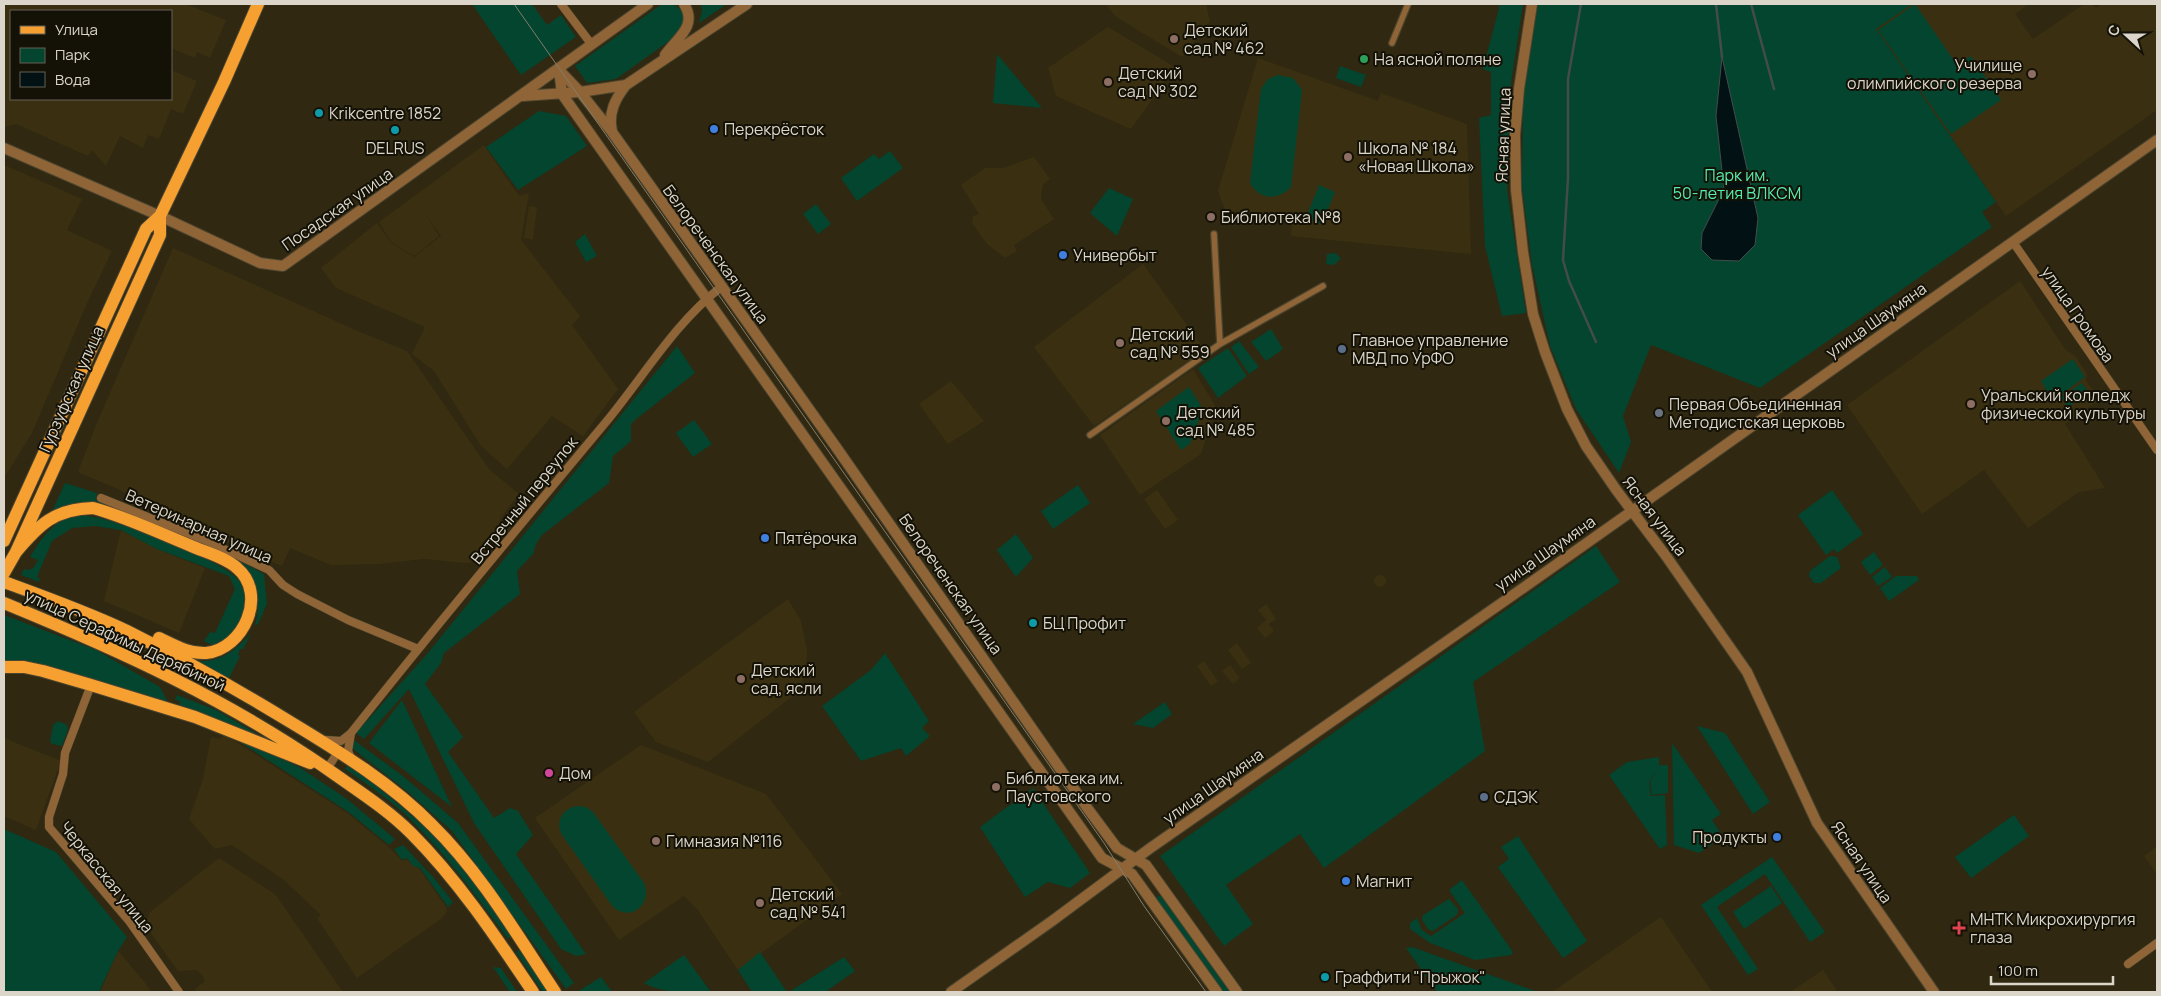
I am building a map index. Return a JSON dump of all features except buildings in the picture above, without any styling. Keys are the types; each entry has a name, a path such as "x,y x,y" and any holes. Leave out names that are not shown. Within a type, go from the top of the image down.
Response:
{"main road":[{"name":"Гурзуфская улица","path":"4,541 146,229 160,216 258,4"},
{"name":"Гурзуфская улица","path":"4,573 16,552 160,235 160,216"},
{"path":"16,552 38,526 73,508 92,508 110,512 230,563 238,568 247,584 251,602 246,626 239,635 216,650 208,653 190,652 153,636 125,630"},
{"name":"улица Серафимы Дерябиной","path":"9,584 49,598 125,630 208,672 314,736 355,764 432,824 464,860 555,992"},
{"name":"улица Серафимы Дерябиной","path":"4,603 87,638 217,700 258,723 379,806 410,832 448,874 505,950 533,992"},
{"path":"4,667 24,667 91,685 195,718 302,761 326,768"}],"street":[{"path":"561,4 592,45"},
{"name":"Посадская улица","path":"4,148 160,216 260,263 283,266 559,70 648,4"},
{"name":"Посадская улица","path":"629,18 654,4"},
{"path":"657,65 684,35 688,27 689,13 684,4"},
{"path":"612,132 612,110 617,97 626,85 747,4"},
{"path":"1392,42 1408,4"},
{"name":"Ясная улица","path":"1532,4 1519,89 1516,190 1520,234 1533,314 1545,352 1567,409 1586,446 1747,672 1817,824 1934,992"},
{"path":"559,70 580,92 612,132"},
{"path":"559,70 562,94"},
{"path":"522,96 562,94 626,85"},
{"name":"Белореченская улица","path":"562,94 1102,858 1113,865 1124,868 1141,884 1217,992"},
{"name":"Белореченская улица","path":"612,132 1005,687 1088,810 1117,848 1146,866 1237,992"},
{"name":"улица Шаумяна","path":"951,992 1052,922 1136,859 2157,140"},
{"path":"1214,234 1220,344"},
{"name":"улица Громова","path":"2013,242 2157,450"},
{"path":"1090,435 1220,344 1322,286"},
{"name":"Встречный переулок","path":"350,733 617,408 672,335 707,298 721,287"},
{"name":"Ветеринарная улица","path":"101,498 207,541 269,570 283,584 297,594 348,620 418,649"},
{"name":"Черкасская улица","path":"91,685 65,753 63,774 49,817 49,827 129,920 179,992"},
{"path":"314,736 332,742 340,741 350,733"},
{"path":"350,733 348,751 355,764"},
{"path":"326,768 338,752"},
{"path":"2128,964 2157,943"}],"shaded area":[{"path":"4,4 185,4 226,20 210,58 197,52 195,58 172,48 172,10 10,10 10,100 172,100 172,70 197,81 183,114 171,109 159,139 148,135 143,148 120,136 106,166 92,150 88,156 16,124 4,127"},
{"name":"Детский сад № 462","path":"1106,4 1206,4 1210,21 1182,57 1115,16"},
{"name":"Училище олимпийского резерва","path":"1912,4 2028,4 2015,14 2033,39 2084,4 2092,4 2096,8 2102,4 2157,4 2157,110 2006,216 1876,29"},
{"name":"Детский сад № 302","path":"1108,27 1175,67 1131,129 1056,96 1048,68"},
{"name":"Школа № 184 «Новая Школа»","path":"1258,58 1378,101 1381,93 1467,124 1471,254 1291,236 1292,221 1225,210 1218,191"},
{"path":"484,145 519,196 529,193 521,240 580,316 572,325 618,389 583,436 552,416 507,469 481,446 434,371 412,354 425,327 336,288 321,268 377,223 391,243 414,257 441,236 426,215 439,236 414,256 391,242 379,222"},
{"path":"1034,157 1050,179 1043,184 1041,199 1054,219 1014,245 1017,251 1005,258 987,244 972,223 973,216 979,214 961,185 985,168 1003,168"},
{"path":"4,165 82,199 67,230 112,251 88,301 32,433 4,478"},
{"path":"529,206 537,207 533,240 524,238"},
{"path":"173,248 360,332 407,351 489,469 519,494 500,519 504,524 476,562 465,563 424,559 378,564 331,565 290,548 282,566 161,514 152,504 78,472 96,425"},
{"name":"Детский сад № 559","path":"1143,264 1205,350 1094,426 1034,347"},
{"name":"Уральский колледж физической культуры","path":"2020,281 2065,349 2076,357 2087,374 2086,381 2098,397 2096,402 2065,424 2105,488 2079,492 2028,528 1984,470 1922,514 1847,405"},
{"name":"Детский сад № 485","path":"1193,369 1216,407 1201,454 1140,495 1100,435"},
{"path":"951,381 984,421 948,444 919,404"},
{"path":"1157,490 1178,520 1165,529 1144,499"},
{"path":"121,530 157,549 205,568 179,633 104,601"},
{"path":"1378,575 1382,575 1386,581 1382,587 1378,587 1374,583 1374,579"},
{"name":"Детский сад, ясли","path":"788,599 801,621 807,651 806,671 800,687 794,695 708,762 656,742 634,712"},
{"path":"1266,604 1276,619 1269,624 1274,631 1265,638 1257,628 1266,620 1258,610"},
{"path":"1237,643 1251,663 1242,669 1228,650"},
{"path":"1204,661 1218,681 1211,686 1197,666"},
{"path":"1230,665 1240,678 1233,684 1222,671"},
{"path":"225,735 346,812 390,848 402,861 407,859 413,866 419,868 446,907 447,911 442,918 357,978 317,918 321,915 284,880 232,845 215,849 189,819 203,779 211,737 219,739"},
{"path":"4,738 61,761 36,830 4,816"},
{"name":"Гимназия №116","path":"641,745 766,794 842,894 738,970 697,909 684,896 619,940 535,818"},
{"path":"2157,846 2157,874 2144,856"},
{"path":"219,858 275,894 343,992 197,992 195,989 205,981 202,975 197,970 178,971 145,925 150,912"},
{"path":"1661,917 1712,992 1552,992"},
{"path":"118,951 142,979 152,992 100,992"},
{"path":"1823,970 1838,992 1790,992"}],"green space":[{"path":"472,4 532,4 547,25 561,15 576,37 521,75"},
{"path":"662,4 676,6 685,16 679,34 616,79 587,83 575,66"},
{"path":"701,4 727,4 699,23 702,11"},
{"path":"1500,4 1523,4 1511,83 1507,190 1526,313 1502,316 1485,246 1479,118 1491,115 1491,72 1483,69"},
{"name":"Парк им. 50-летия ВЛКСМ","path":"1538,4 1912,4 1876,29 1996,202 1982,212 1992,227 1760,388 1651,345 1623,416 1631,442 1619,473 1576,409 1550,346 1532,265 1522,187 1523,100"},
{"path":"1915,4 1957,65 1971,56 2001,100 1951,134 1878,30"},
{"path":"997,54 1042,108 993,103"},
{"path":"1340,66 1366,75 1361,87 1336,78"},
{"path":"1278,75 1293,78 1302,90 1291,187 1280,195 1269,197 1258,193 1250,183 1261,89 1268,79"},
{"path":"539,111 566,116 587,146 518,190 486,147"},
{"path":"890,151 903,168 857,201 841,178 874,154 879,159"},
{"path":"1319,185 1335,192 1322,224 1306,218"},
{"path":"1109,188 1133,199 1117,236 1090,213"},
{"path":"816,204 831,224 818,234 803,214"},
{"path":"585,234 597,256 586,262 575,242"},
{"path":"1335,253 1341,258 1334,265 1326,264 1327,254"},
{"path":"1271,329 1283,349 1266,361 1251,342"},
{"path":"1239,341 1259,367 1249,374 1231,347"},
{"path":"677,346 695,373 631,424 631,441 613,456 609,483 542,535 536,544 533,554 517,571 520,594 444,653 441,663 425,684 463,737 448,752 494,818 510,808 518,811 533,835 516,854 586,954 576,956 561,949 474,823 409,689 364,739 356,733 427,654"},
{"path":"1228,348 1247,376 1218,398 1198,368"},
{"path":"2073,359 2085,377 2055,399 2051,398 2041,381"},
{"path":"2082,383 2089,393 2068,407 2061,397"},
{"path":"1189,387 1203,409 1190,444 1181,450 1156,411"},
{"path":"694,420 712,444 693,457 676,433"},
{"path":"65,483 97,493 96,500 222,552 264,574 267,604 258,624 255,626 258,606 256,589 248,574 234,560 95,505 73,504 52,511"},
{"path":"1078,485 1090,503 1053,529 1041,511"},
{"path":"1832,490 1863,534 1837,553 1834,549 1826,555 1798,515"},
{"path":"77,515 96,517 137,530 198,555 230,573 239,581 245,601 245,608 238,630 230,638 214,646 204,641 210,632 215,633 235,589 229,576 157,549 121,530 95,526 72,528 52,541 37,577 40,579 39,582 21,575 24,569 33,568 38,560 30,557 49,531 69,517"},
{"path":"1016,534 1033,558 1016,577 997,550"},
{"path":"1596,546 1620,582 1473,682 1485,751 1324,868 1300,834 1226,885 1253,924 1224,946 1160,856"},
{"path":"1874,552 1883,565 1870,575 1861,562"},
{"path":"1830,556 1837,557 1841,568 1821,583 1814,583 1809,576 1810,571"},
{"path":"1885,567 1892,577 1878,586 1872,577"},
{"path":"1896,576 1917,576 1919,580 1889,601 1880,588"},
{"path":"4,615 96,650 160,687 169,704 32,662 4,661"},
{"path":"251,633 243,649 240,649 238,655 240,656 228,680 194,661 211,660 226,655 239,646"},
{"path":"885,653 929,721 922,728 930,736 906,756 901,748 861,761 822,706 871,670"},
{"path":"177,695 216,710 259,735 179,706 180,701 175,700"},
{"path":"402,700 452,807 369,743"},
{"path":"1165,702 1172,714 1153,728 1133,724"},
{"path":"58,721 67,725 68,730 62,746 52,744 50,741 53,725"},
{"path":"1697,726 1725,733 1770,802 1753,814"},
{"path":"232,737 299,767 347,799 395,839 389,845 347,811"},
{"path":"354,740 403,776 458,823 574,983 566,989 452,831 408,792 352,748"},
{"path":"1672,743 1721,814 1712,820 1723,837 1699,853 1674,845"},
{"path":"1659,757 1659,767 1649,782 1651,796 1665,795 1667,845 1660,849 1609,775 1627,762"},
{"path":"348,765 404,808 454,858 511,936 508,939 472,890 434,844 399,809 345,769"},
{"path":"1660,765 1668,765 1668,793 1652,795 1650,782"},
{"path":"1033,788 1090,873 1070,888 1048,882 1025,897 980,827"},
{"path":"577,806 586,807 593,812 644,883 646,891 643,904 633,912 626,913 613,907 562,835 559,825 561,816 567,810"},
{"path":"2014,815 2029,836 1971,878 1955,857"},
{"path":"4,829 56,852 127,937 118,951 99,992 4,992"},
{"path":"1518,836 1587,941 1563,958 1498,867 1509,859 1501,847"},
{"path":"403,845 434,878 453,902 448,907 420,868 413,866 407,858 402,860 394,849"},
{"path":"1772,857 1825,932 1810,942 1765,874 1717,907 1758,969 1748,975 1701,905"},
{"path":"1462,880 1513,952 1511,955 1475,960 1430,943 1410,929 1410,923 1417,918 1422,930 1431,936 1465,913 1449,890"},
{"path":"1771,886 1782,903 1744,929 1733,912"},
{"path":"1161,895 1230,992 1221,992 1155,898"},
{"path":"1449,899 1458,909 1457,915 1433,931 1429,930 1422,920 1423,915"},
{"path":"1412,947 1538,992 1437,992 1406,948"},
{"path":"519,950 548,992 543,992 516,952"},
{"path":"760,952 787,992 752,992 738,970"},
{"path":"684,955 711,992 668,991 651,987 644,983"},
{"path":"844,957 855,971 828,990 829,992 789,992"},
{"path":"493,967 501,968 517,992 510,992"},
{"path":"601,977 612,992 577,992"}],"water":[{"path":"1722,57 1758,218 1755,245 1739,261 1712,260 1701,249 1702,233 1724,189 1716,116"}],"waterway":[{"path":"1581,4 1568,79 1568,178 1563,260 1569,281 1596,342"},
{"path":"1716,4 1722,57"},
{"path":"1751,4 1774,89"}],"tram line":[{"path":"514,4 1104,843 1144,906 1206,992"}],"place":[{"name":"Детский сад № 462","path":"1174,39"},
{"name":"На ясной поляне","path":"1364,59"},
{"name":"Училище олимпийского резерва","path":"2032,74"},
{"name":"Детский сад № 302","path":"1108,82"},
{"name":"Krikcentre 1852","path":"319,113"},
{"name":"Перекрёсток","path":"714,129"},
{"name":"DELRUS","path":"395,130"},
{"name":"Школа № 184 «Новая Школа»","path":"1348,157"},
{"name":"Библиотека №8","path":"1211,217"},
{"name":"Универбыт","path":"1063,255"},
{"name":"Детский сад № 559","path":"1120,343"},
{"name":"Главное управление МВД по УрФО","path":"1342,349"},
{"name":"Уральский колледж физической культуры","path":"1971,404"},
{"name":"Первая Объединенная Методистская церковь","path":"1659,413"},
{"name":"Детский сад № 485","path":"1166,421"},
{"name":"Пятёрочка","path":"765,538"},
{"name":"БЦ Профит","path":"1033,623"},
{"name":"Детский сад, ясли","path":"741,679"},
{"name":"Дом","path":"549,773"},
{"name":"Библиотека им. Паустовского","path":"996,787"},
{"name":"СДЭК","path":"1484,797"},
{"name":"Продукты","path":"1777,837"},
{"name":"Гимназия №116","path":"656,841"},
{"name":"Магнит","path":"1346,881"},
{"name":"Детский сад № 541","path":"760,903"},
{"name":"МНТК Микрохирургия глаза","path":"1959,928"},
{"name":"Граффити \"Прыжок\"","path":"1325,977"}]}
